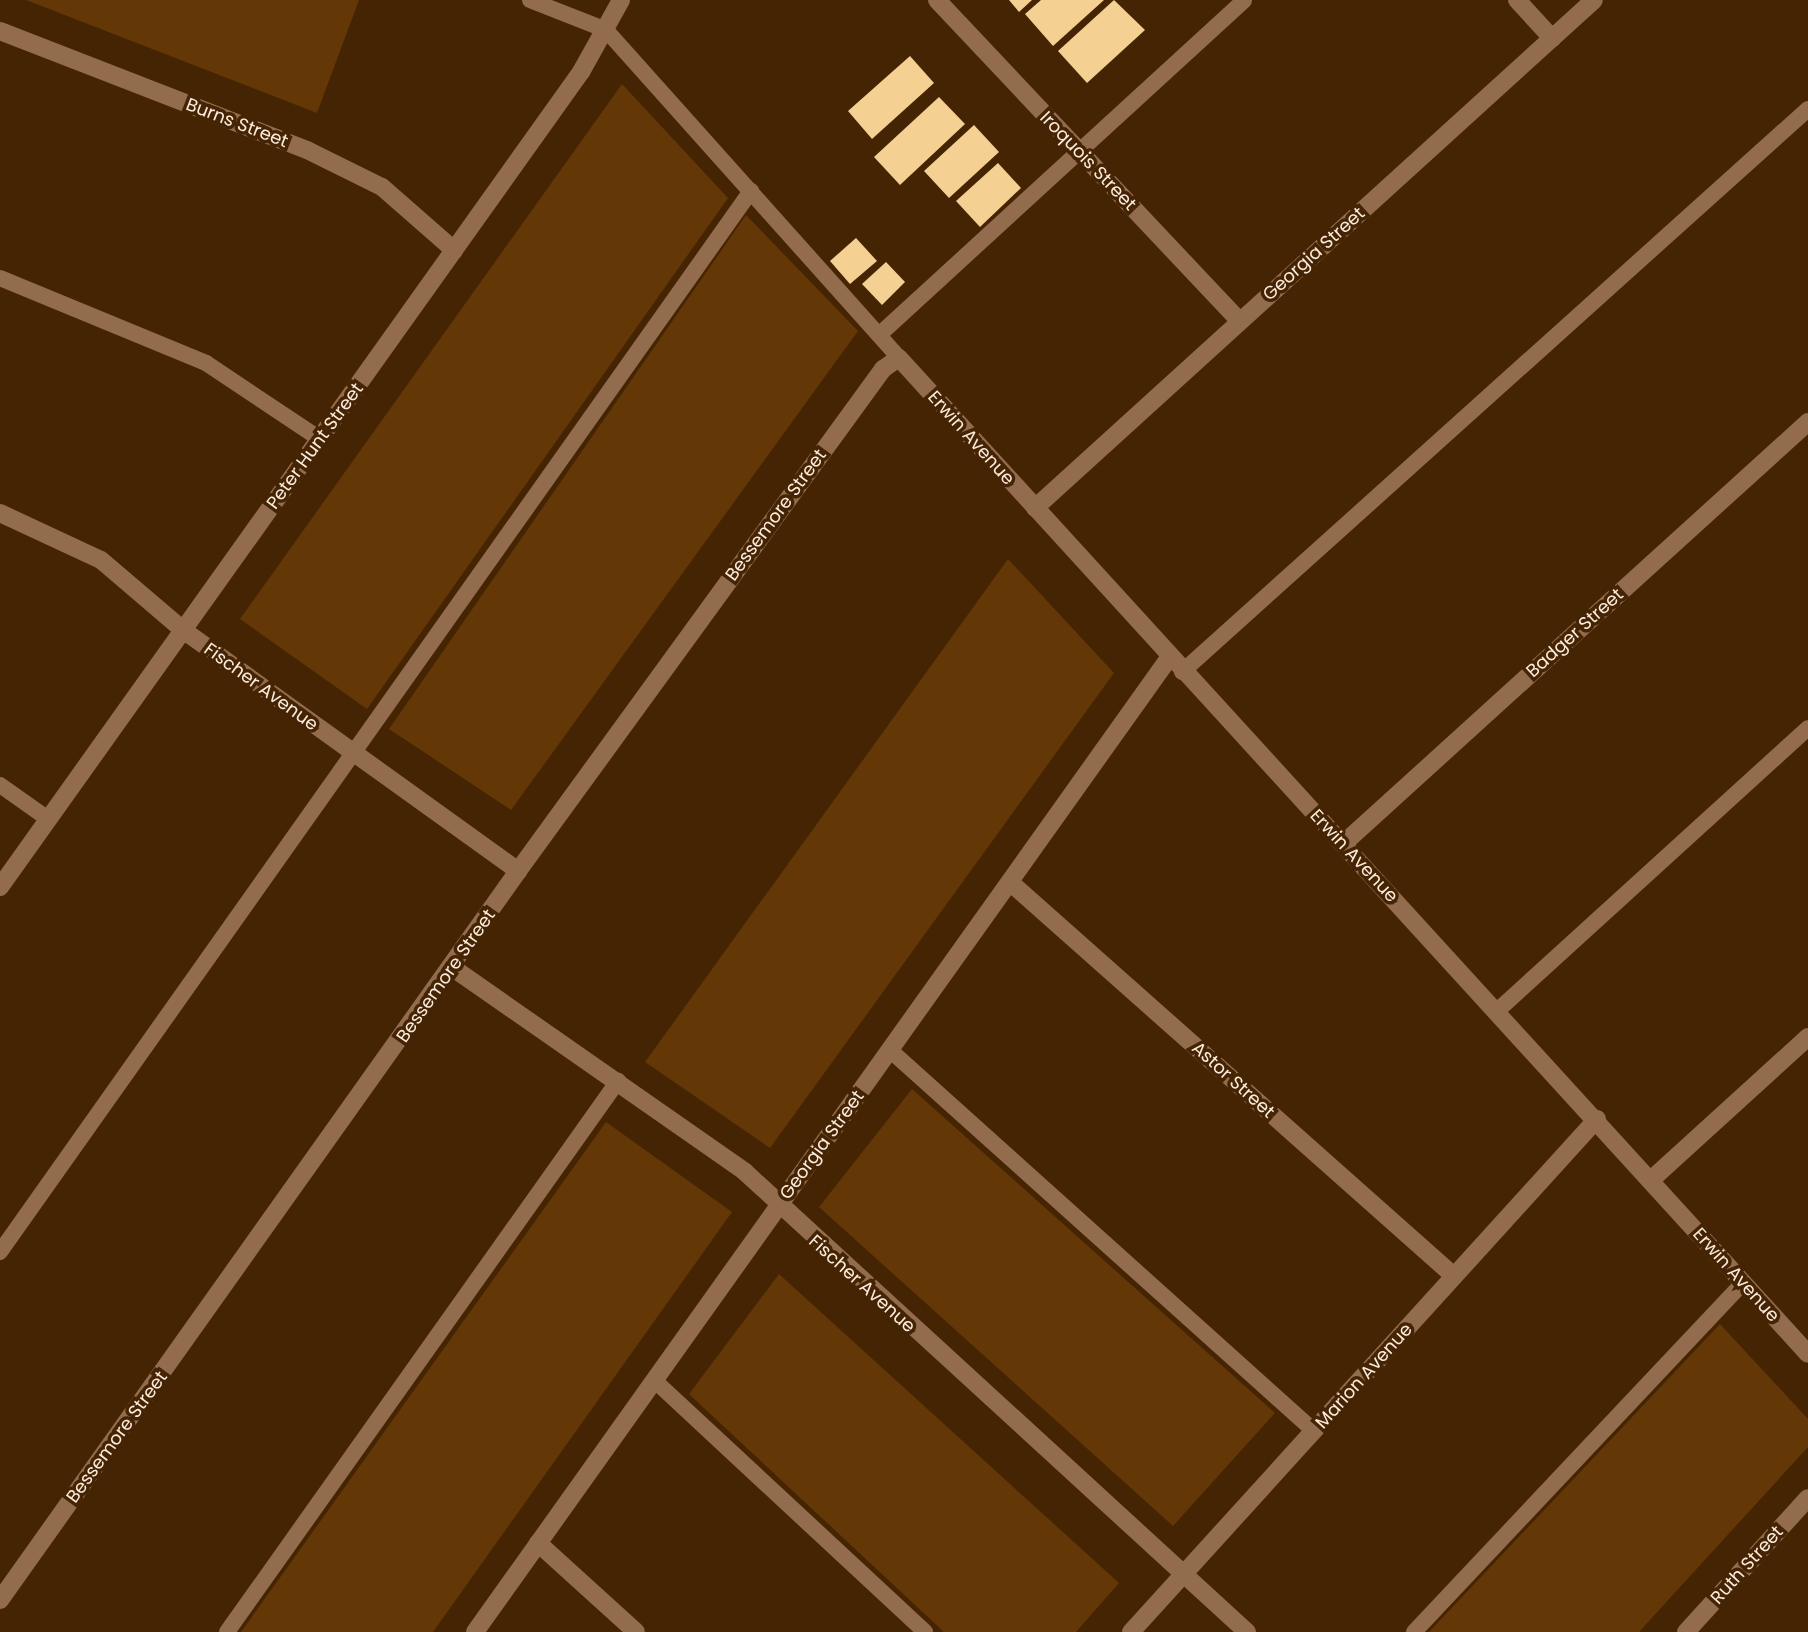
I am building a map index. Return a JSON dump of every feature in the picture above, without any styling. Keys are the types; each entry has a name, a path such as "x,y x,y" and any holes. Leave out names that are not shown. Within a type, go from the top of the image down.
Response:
{"street":[{"name":"Peter Hunt Street","path":"0,887 454,250 606,30 621,0"},
{"name":"Iroquois Street","path":"937,0 1240,321"},
{"path":"1517,0 1552,38"},
{"name":"Georgia Street","path":"1035,508 1594,0"},
{"name":"Burns Street","path":"0,31 307,150 382,187 454,250"},
{"name":"Erwin Avenue","path":"899,358 1175,665 1597,1119 1742,1284 1808,1354"},
{"name":"Bessemore Street","path":"0,1600 453,968 519,871 883,369 899,358"},
{"name":"Badger Street","path":"1343,844 1808,422"},
{"name":"Fischer Avenue","path":"0,513 101,560 183,631 519,871"},
{"name":"Georgia Street","path":"475,1632 1011,883 1175,665"},
{"name":"Astor Street","path":"1011,883 1454,1276"},
{"name":"Fischer Avenue","path":"453,968 745,1172 777,1208 1247,1632"},
{"path":"1652,1180 1808,1037"},
{"name":"Marion Avenue","path":"1131,1632 1597,1119"},
{"name":"Ruth Street","path":"1686,1632 1808,1498"},
{"path":"538,1544 636,1632"}],"lane":[{"path":"530,0 606,30 899,358"},
{"path":"879,335 1078,152 1234,3"},
{"path":"1175,665 1808,109"},
{"path":"0,1252 751,191"},
{"path":"0,278 206,363 320,439"},
{"path":"1497,1011 1808,728"},
{"path":"0,785 48,819"},
{"path":"891,1051 1314,1430"},
{"path":"227,1632 618,1081"},
{"path":"1414,1632 1742,1284"},
{"path":"654,1380 925,1632"}],"shaded area":[{"path":"26,0 359,0 317,113"},
{"path":"622,84 728,198 367,709 240,619"},
{"path":"746,215 858,331 511,810 389,729"},
{"path":"1008,559 1114,673 770,1148 645,1062"},
{"path":"912,1089 1275,1413 1173,1526 819,1207"},
{"path":"606,1122 732,1212 433,1632 241,1632"},
{"path":"779,1274 1119,1583 1076,1632 944,1632 689,1394"},
{"path":"1720,1324 1808,1419 1808,1447 1639,1632 1429,1632"}],"building":[{"path":"1009,0 1032,0 1019,12"},
{"path":"1041,0 1104,0 1053,46 1025,14"},
{"path":"1114,0 1145,30 1087,83 1058,51"},
{"path":"910,56 934,83 872,139 848,111"},
{"path":"939,97 965,124 900,185 874,157"},
{"path":"974,125 999,152 949,198 924,171"},
{"path":"998,163 1021,188 980,227 956,201"},
{"path":"856,238 877,261 850,284 830,261"},
{"path":"886,262 905,282 882,305 862,284"}]}
